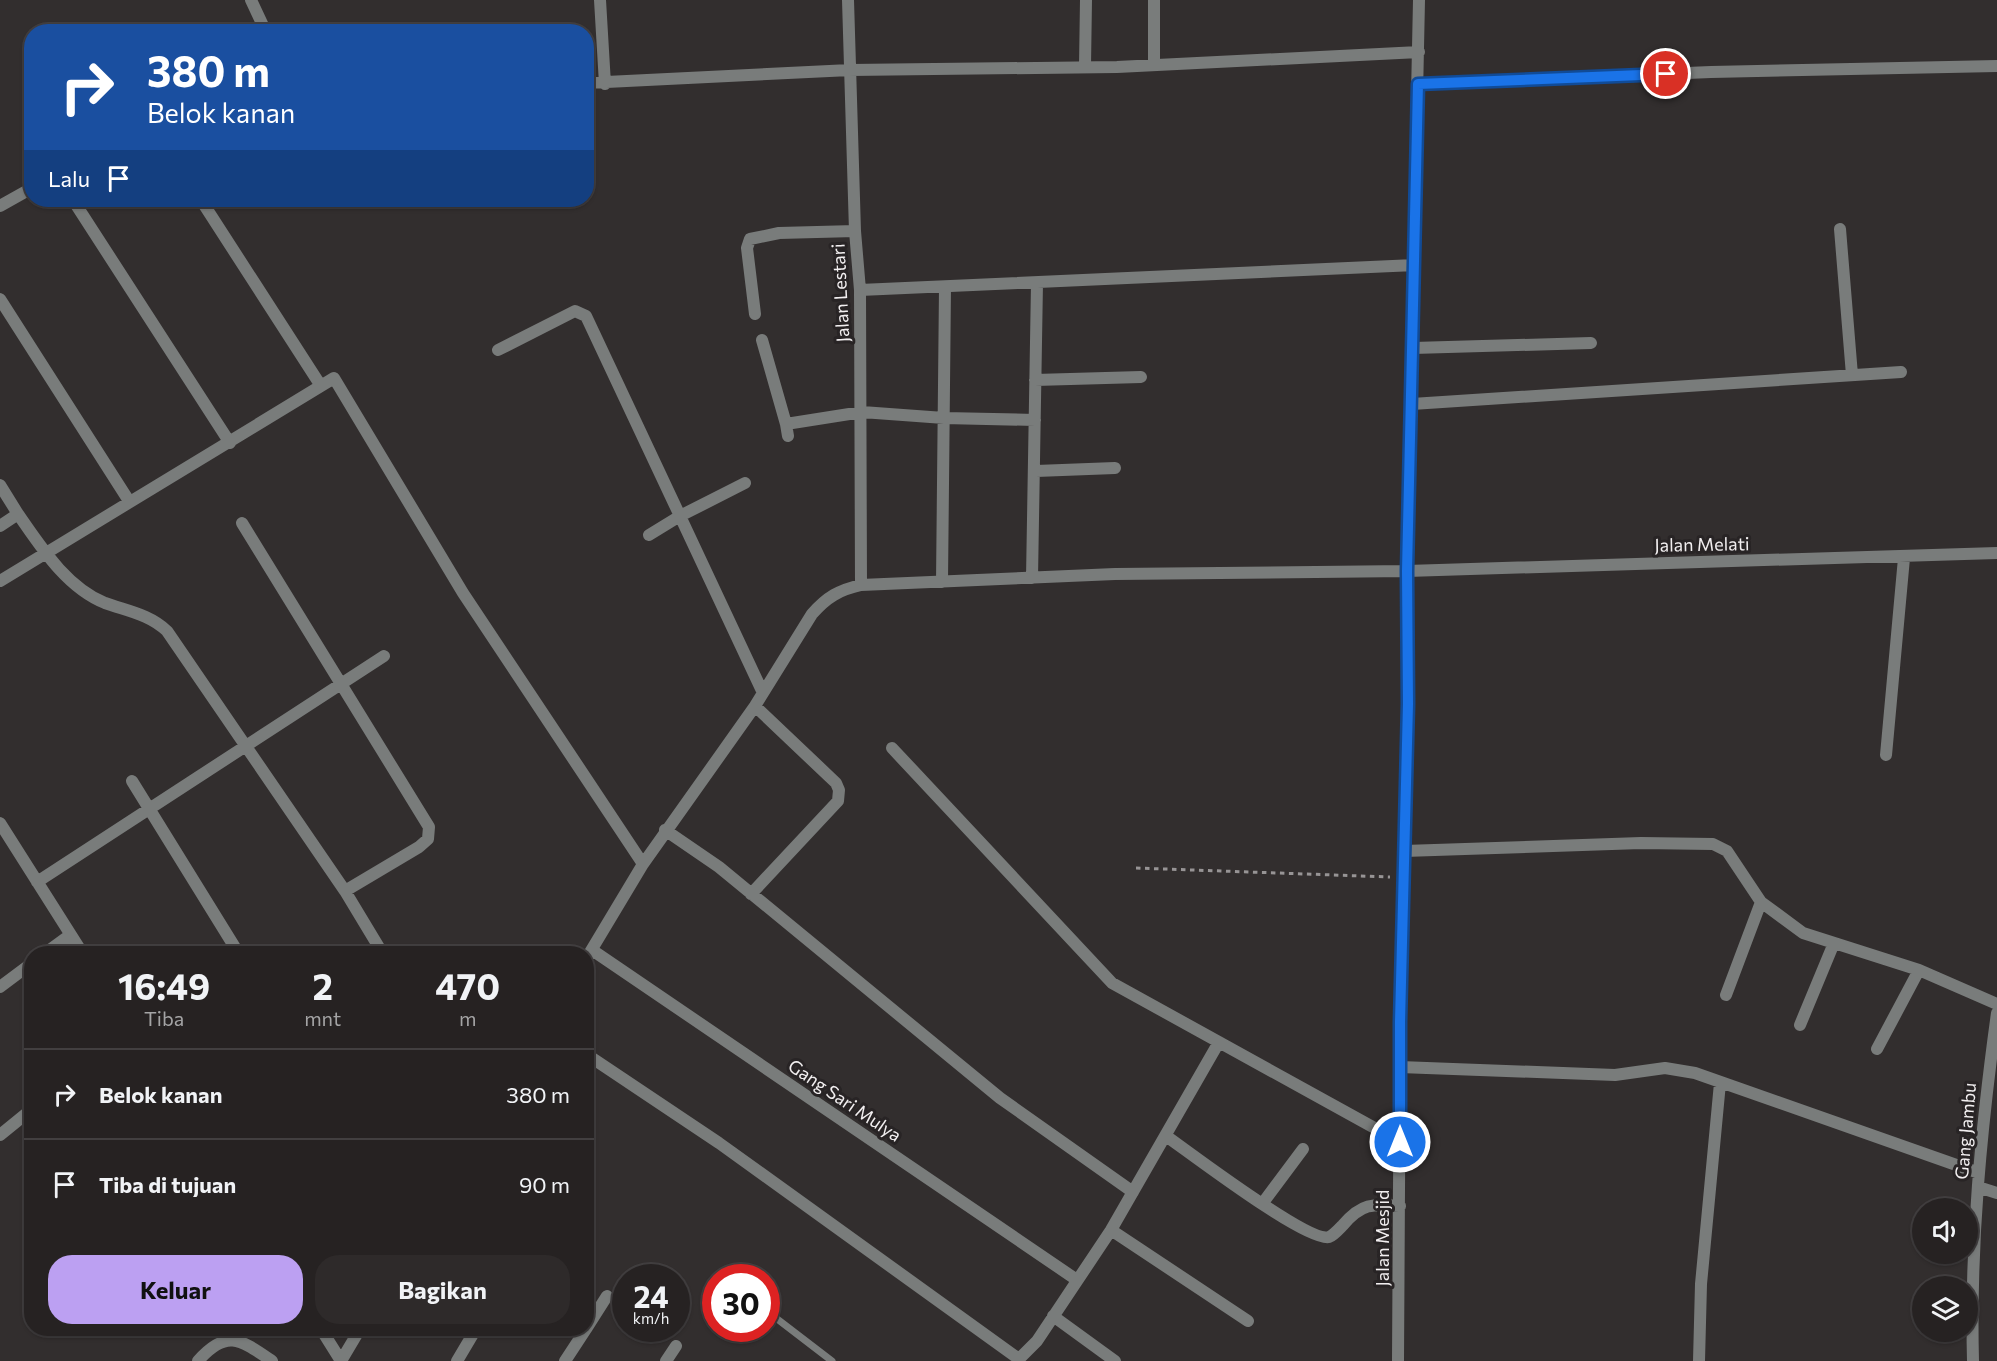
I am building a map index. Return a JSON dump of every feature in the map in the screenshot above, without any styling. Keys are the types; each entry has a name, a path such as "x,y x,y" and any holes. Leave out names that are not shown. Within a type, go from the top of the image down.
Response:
{"street":[{"path":"251,0 262,24"},
{"path":"600,0 605,84"},
{"name":"Jalan Lestari","path":"848,0 855,231 860,290 861,585"},
{"path":"1085,66 1086,0"},
{"path":"1154,0 1154,65"},
{"name":"Jalan Mesjid","path":"1398,1361 1400,1067 1408,704 1407,571 1419,0"},
{"path":"594,83 850,70 1154,65 1419,52"},
{"path":"1418,84 1711,72 1997,66"},
{"path":"0,206 24,192"},
{"path":"78,207 230,442"},
{"path":"206,207 321,386"},
{"path":"1840,229 1852,375"},
{"path":"755,314 747,248 750,239 779,233 855,231"},
{"path":"860,290 945,288 1415,265"},
{"path":"1032,578 1036,471 1037,283"},
{"path":"942,582 945,288"},
{"path":"0,299 129,501"},
{"path":"498,350 575,311 586,316 763,693"},
{"path":"762,340 787,430 862,412 944,418 1035,420"},
{"path":"1413,348 1591,343"},
{"path":"1412,404 1901,372"},
{"path":"1035,380 1141,376"},
{"path":"0,581 44,552 334,378 463,593 643,864"},
{"path":"1036,471 1115,468"},
{"path":"649,535 680,516 745,483"},
{"path":"0,485 44,552 64,574 92,596 149,618 167,632 200,676 244,747 345,891 378,946"},
{"path":"0,526 18,514"},
{"path":"242,523 429,827 428,839 419,847 345,891"},
{"name":"Jalan Melati","path":"594,947 665,830 755,706 795,639 824,600 839,590 861,585 1115,574 1407,571 1997,554"},
{"path":"1886,755 1904,558"},
{"path":"37,882 151,811 384,656"},
{"path":"751,894 839,796 836,783 755,706"},
{"path":"892,748 1112,983 1400,1142"},
{"path":"132,781 234,946"},
{"path":"1,829 78,946"},
{"path":"665,830 719,867 882,1004 901,1015 956,1063 1133,1192"},
{"path":"1404,851 1641,843 1713,844 1727,851 1732,857 1761,902 1803,933 1919,970 1997,1004"},
{"path":"1726,994 1761,902"},
{"path":"55,946 70,935"},
{"path":"1800,1025 1834,943"},
{"name":"Gang Sari Mulya","path":"594,958 1077,1280"},
{"path":"0,987 24,969"},
{"path":"1877,1049 1919,970"},
{"name":"Gang Jambu","path":"1972,1361 1971,1286 1979,1173 1984,1108 1997,1013"},
{"path":"594,1059 719,1143 1018,1360 1037,1341 1111,1230 1219,1042"},
{"path":"1400,1067 1615,1074 1665,1068 1695,1073 1979,1173"},
{"path":"1699,1361 1701,1284 1720,1083"},
{"path":"0,1135 24,1116"},
{"path":"1166,1136 1262,1204 1318,1237 1329,1237 1365,1206 1373,1204 1400,1206"},
{"path":"1262,1204 1303,1149"},
{"path":"1978,1187 1997,1193"},
{"path":"1111,1230 1248,1321"},
{"path":"594,1317 608,1296"},
{"path":"1053,1316 1115,1361"},
{"path":"325,1336 341,1361 356,1336"},
{"path":"457,1361 472,1336"},
{"path":"565,1361 581,1336"},
{"path":"198,1361 216,1344 232,1339 242,1341 272,1361"},
{"path":"666,1361 676,1346"}],"lane":[{"path":"780,1322 832,1361"}],"path":[{"path":"1136,868 1403,878"}],"route":[{"path":"1400,1142 1400,1022 1408,704 1407,571 1418,84 1666,74"}]}
